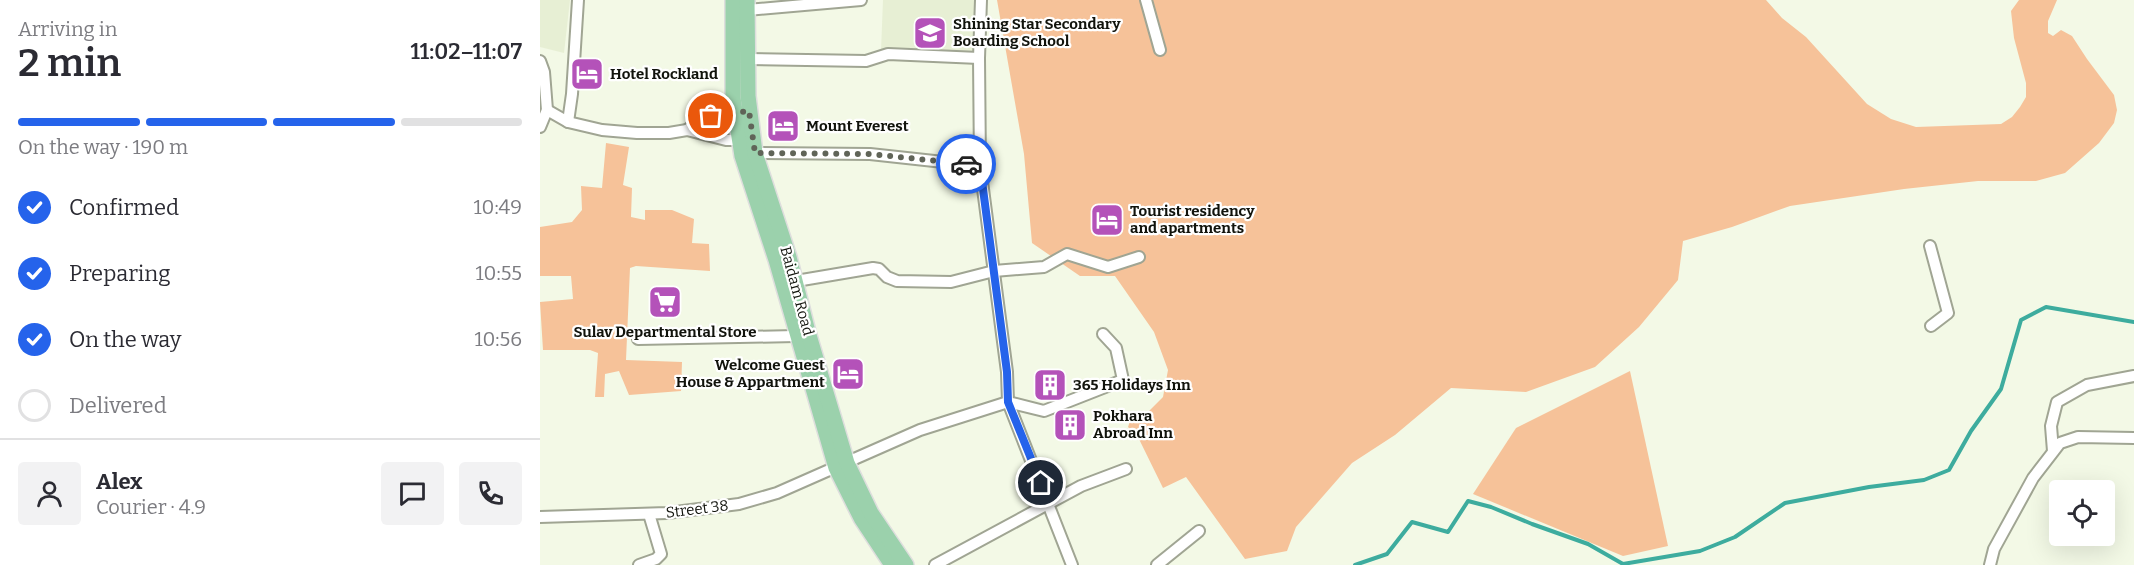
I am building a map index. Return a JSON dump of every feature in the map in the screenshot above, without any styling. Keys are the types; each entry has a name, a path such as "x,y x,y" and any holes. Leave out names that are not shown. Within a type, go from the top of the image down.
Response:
{"main road":[{"name":"Baidam Road","path":"733,0 742,111 749,144 796,281 841,465 906,565"},
{"name":"Baidam Road","path":"742,111 747,5"},
{"name":"Baidam Road","path":"749,144 742,156 781,276 796,336 861,518 892,565"}],"street":[{"path":"568,122 578,0"},
{"path":"747,5 861,0"},
{"path":"981,0 980,166 1007,372 1008,402 1072,565"},
{"path":"1146,0 1160,50"},
{"path":"746,59 866,61 888,54 979,58"},
{"path":"540,61 544,72 547,110 540,128"},
{"path":"547,110 568,122 602,130 637,133 669,133 687,130 749,144 980,166"},
{"path":"687,130 698,120 742,111"},
{"path":"1930,246 1948,314 1931,326"},
{"path":"796,281 873,268 879,269 887,277 897,281 951,282 994,271 1044,267 1067,254 1108,267 1139,257"},
{"path":"1008,402 1044,411 1123,380 1116,348 1104,334"},
{"path":"638,339 796,336"},
{"path":"2053,451 2051,426 2057,402 2087,386 2134,376"},
{"name":"Street 38","path":"540,517 649,514 739,504 777,493 920,430 1008,402"},
{"path":"1990,565 1994,549 2033,478 2060,443 2078,437 2134,438"},
{"path":"935,565 1081,486 1126,469"},
{"path":"639,565 656,559 661,554 649,514"},
{"path":"1157,565 1200,531"}],"shaded area":[{"path":"540,0 570,0 564,53 540,47"},
{"name":"Shining Star Secondary Boarding School","path":"883,0 978,0 978,55 881,51"},
{"path":"997,0 1766,0 1782,18 1806,37 1867,104 1891,119 1916,127 2001,124 2012,117 2026,97 2026,83 2014,38 2011,11 2019,0 2057,0 2048,21 2048,33 2053,36 2061,30 2072,36 2114,95 2117,110 2114,123 2099,143 2065,173 2036,181 1978,181 1904,189 1790,206 1732,227 1683,241 1678,280 1639,327 1595,367 1526,392 1451,388 1395,435 1352,463 1296,527 1287,551 1245,559 1186,477 1163,488 1138,437 1128,427 1133,412 1149,411 1163,397 1168,370 1154,332 1115,276 1080,276 1032,243 1024,154"},
{"path":"606,143 629,147 623,185 632,188 631,217 645,220 645,210 672,210 694,219 692,243 709,244 710,271 636,266 630,268 626,360 682,362 681,391 629,395 619,371 605,374 604,397 595,397 598,353 590,350 543,350 540,302 573,299 571,276 540,276 540,227 572,222 582,210 581,186 602,188"},
{"path":"1630,371 1668,546 1623,556 1473,494 1516,428"}],"waterway":[{"path":"1355,565 1387,554 1412,522 1448,532 1468,501 1491,507 1588,544 1623,564 1700,551 1735,537 1785,503 1869,487 1924,480 1949,470 1971,431 2001,389 2021,320 2046,307 2134,322"}],"way so far":[{"path":"711,116 734,111 749,111 755,153 870,154 966,164"}],"place":[{"name":"Shining Star Secondary Boarding School","path":"930,33"},
{"name":"Hotel Rockland","path":"587,74"},
{"name":"Mount Everest","path":"783,126"},
{"name":"Tourist residency and apartments","path":"1107,220"},
{"name":"Sulav Departmental Store","path":"665,302"},
{"name":"Welcome Guest House & Appartment","path":"848,374"},
{"name":"365 Holidays Inn","path":"1050,385"},
{"name":"Pokhara Abroad Inn","path":"1070,425"}],"route":[{"path":"966,164 980,166 1007,372 1008,402 1041,483"}]}
